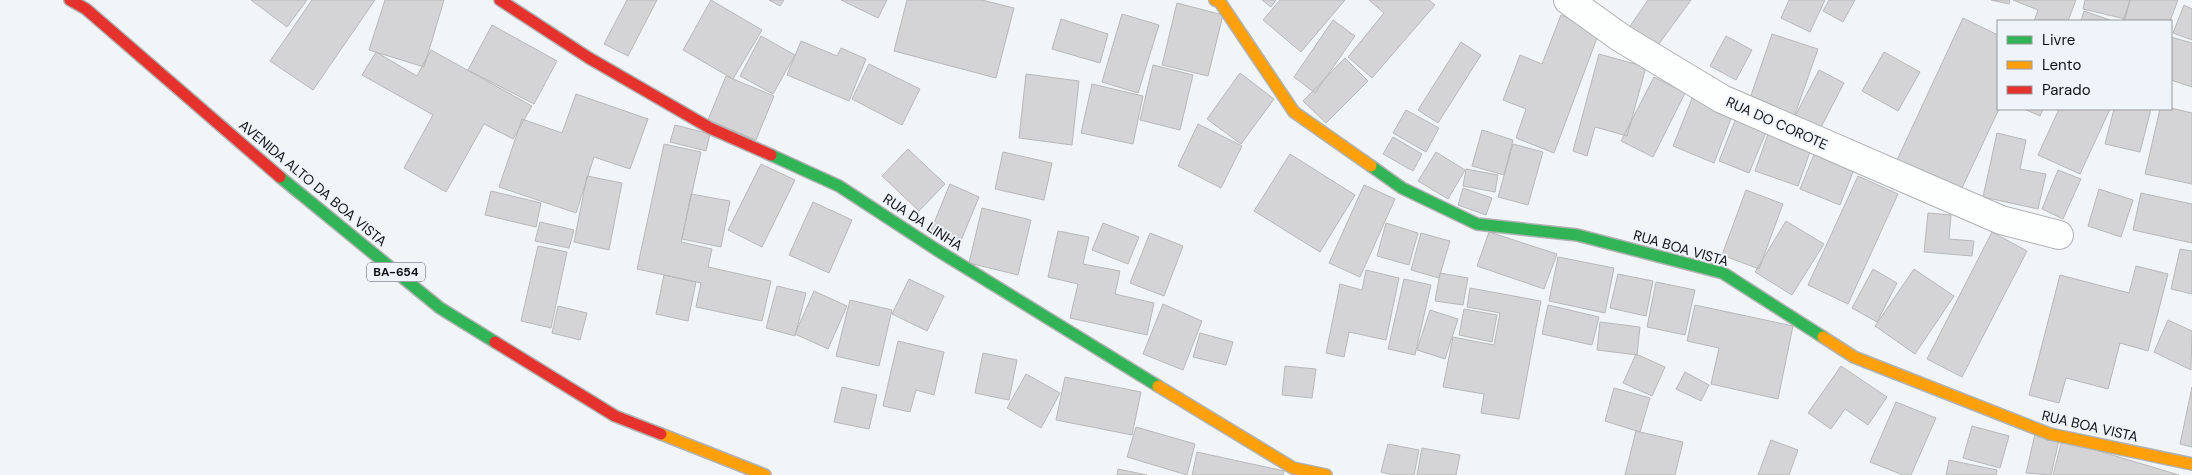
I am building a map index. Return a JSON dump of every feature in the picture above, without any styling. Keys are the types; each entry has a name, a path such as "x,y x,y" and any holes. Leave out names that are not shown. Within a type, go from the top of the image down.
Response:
{"street":[{"name":"AVENIDA ALTO DA BOA VISTA","path":"70,0 86,9 277,175 440,308 615,416 765,475"},
{"name":"RUA DA LINHA","path":"500,0 589,58 710,128 839,186 954,260 1293,468 1326,475"},
{"name":"RUA BOA VISTA","path":"1215,0 1220,2 1294,112 1402,188 1477,224 1577,235 1724,273 1854,357 2050,434 2192,464"},
{"name":"RUA DO COROTE","path":"1568,0 1621,38 1722,99 2001,220 2059,234"}],"building":[{"path":"251,0 307,0 287,27"},
{"path":"312,0 375,0 313,90 270,61"},
{"path":"385,0 444,0 424,67 369,50"},
{"path":"627,0 657,0 628,56 604,44"},
{"path":"711,0 762,30 733,79 683,50"},
{"path":"769,0 784,0 780,6"},
{"path":"841,0 887,0 878,18"},
{"path":"907,0 982,0 1014,8 996,78 894,51"},
{"path":"1262,0 1276,0 1271,7"},
{"path":"1280,0 1345,0 1301,52 1263,20"},
{"path":"1369,0 1429,0 1435,5 1372,78 1348,57 1384,13"},
{"path":"1648,0 1691,0 1653,52 1626,32"},
{"path":"1789,0 1825,0 1810,32 1781,18"},
{"path":"1829,0 1855,0 1843,22 1823,11"},
{"path":"1991,0 2010,0 2009,4"},
{"path":"2013,0 2076,0 2068,20 2034,20 2038,10"},
{"path":"2085,0 2130,0 2125,19 2083,9"},
{"path":"2130,0 2178,0 2170,20 2123,20"},
{"path":"1177,3 1223,15 1208,76 1162,65"},
{"path":"2184,5 2192,9 2192,40 2173,33"},
{"path":"2084,11 2110,20 2081,20"},
{"path":"1122,14 1159,25 1138,93 1102,82"},
{"path":"1561,15 1600,30 1554,153 1516,138 1526,109 1503,100 1520,55 1542,64"},
{"path":"1963,18 1997,35 1997,110 1999,110 1961,190 1897,160"},
{"path":"1061,19 1108,34 1100,63 1052,49"},
{"path":"1333,20 1355,36 1315,93 1294,77"},
{"path":"492,25 557,61 534,104 468,70"},
{"path":"1772,34 1818,49 1793,120 1748,104"},
{"path":"761,36 795,55 773,94 740,76"},
{"path":"1726,36 1752,50 1736,80 1710,66"},
{"path":"2172,37 2192,43 2192,87 2172,80"},
{"path":"801,41 837,56 841,48 866,59 849,101 787,75"},
{"path":"1461,42 1481,55 1438,123 1418,110"},
{"path":"431,50 532,106 513,139 484,124 446,192 404,168 433,115 362,75 376,52 417,76"},
{"path":"1884,52 1920,72 1898,111 1862,91"},
{"path":"1599,54 1646,67 1627,136 1595,127 1587,156 1573,151"},
{"path":"1345,58 1368,81 1326,123 1303,101"},
{"path":"869,64 920,89 902,125 852,99"},
{"path":"1153,65 1193,75 1180,130 1140,120"},
{"path":"1819,70 1844,83 1817,135 1792,122"},
{"path":"1240,73 1274,99 1241,144 1207,119"},
{"path":"1026,74 1079,81 1072,145 1019,138"},
{"path":"726,76 774,96 756,140 708,120"},
{"path":"1654,77 1685,93 1653,157 1621,141"},
{"path":"1092,84 1143,96 1133,144 1081,133"},
{"path":"576,94 648,119 630,169 594,157 576,213 499,187 522,119 562,133"},
{"path":"1693,96 1734,111 1714,163 1673,146"},
{"path":"2172,108 2192,113 2192,184 2145,174 2160,110 2172,110"},
{"path":"1406,110 1439,128 1426,152 1393,133"},
{"path":"2026,110 2043,110 2040,116"},
{"path":"2059,110 2110,110 2080,174 2038,155"},
{"path":"2114,110 2151,110 2140,152 2105,144"},
{"path":"1738,113 1769,125 1749,173 1719,161"},
{"path":"1198,124 1242,146 1221,188 1178,166"},
{"path":"675,125 710,134 706,151 670,142"},
{"path":"1482,130 1513,140 1504,175 1472,166"},
{"path":"1769,131 1812,146 1798,186 1755,171"},
{"path":"1997,133 2026,140 2020,169 2046,174 2038,209 1983,197"},
{"path":"1393,137 1422,154 1413,171 1383,154"},
{"path":"664,144 701,152 681,242 712,249 708,267 771,281 762,321 696,307 701,283 637,269"},
{"path":"1513,144 1543,152 1528,205 1498,197"},
{"path":"908,149 945,184 919,211 882,176"},
{"path":"1003,152 1052,163 1044,200 995,189"},
{"path":"1436,152 1465,170 1448,199 1418,181"},
{"path":"1815,152 1855,167 1840,205 1800,189"},
{"path":"1290,154 1355,195 1320,252 1254,211"},
{"path":"761,164 795,180 762,247 728,230"},
{"path":"1466,169 1498,175 1495,192 1463,186"},
{"path":"2058,170 2081,179 2063,219 2042,209"},
{"path":"587,176 622,183 609,250 574,242"},
{"path":"1858,176 1898,194 1848,304 1808,285"},
{"path":"950,184 979,197 960,243 931,230"},
{"path":"1364,185 1395,199 1360,277 1329,263"},
{"path":"1463,188 1492,198 1486,215 1458,205"},
{"path":"2099,189 2133,200 2121,237 2088,226"},
{"path":"1746,190 1783,204 1759,269 1722,255"},
{"path":"491,191 541,203 536,227 485,215"},
{"path":"2141,193 2192,204 2192,243 2133,230"},
{"path":"691,194 730,201 721,247 682,239"},
{"path":"813,202 852,220 829,273 789,255"},
{"path":"982,208 1031,220 1018,275 969,263"},
{"path":"1928,213 1951,215 1949,239 1974,241 1972,256 1924,252"},
{"path":"1786,221 1824,244 1792,295 1755,272"},
{"path":"540,222 574,230 569,248 535,241"},
{"path":"1103,223 1139,237 1128,264 1092,250"},
{"path":"1386,223 1418,233 1409,265 1377,256"},
{"path":"1058,231 1089,237 1083,264 1120,271 1115,294 1154,303 1147,335 1070,318 1078,284 1048,277"},
{"path":"1489,232 1557,254 1544,289 1477,266"},
{"path":"1992,232 2027,251 1962,377 1927,359"},
{"path":"1150,233 1183,246 1164,296 1130,283"},
{"path":"1421,233 1450,241 1439,278 1411,270"},
{"path":"538,246 567,252 551,328 521,321"},
{"path":"2180,249 2192,251 2192,294 2171,289"},
{"path":"1558,257 1614,268 1605,313 1549,301"},
{"path":"2136,266 2168,274 2148,351 2120,343 2108,389 2066,378 2059,403 2029,395 2060,275 2129,293"},
{"path":"1873,269 1897,283 1877,322 1852,308"},
{"path":"1914,269 1954,296 1915,354 1875,326"},
{"path":"1366,270 1399,278 1386,340 1349,332 1344,357 1326,353 1340,284 1362,290"},
{"path":"1440,273 1468,278 1463,305 1435,301"},
{"path":"1618,274 1653,281 1646,316 1610,308"},
{"path":"664,275 696,282 688,321 656,314"},
{"path":"909,279 944,296 927,331 892,314"},
{"path":"1404,279 1431,285 1415,355 1388,349"},
{"path":"1656,282 1695,290 1685,335 1647,327"},
{"path":"777,286 806,293 795,336 766,328"},
{"path":"1470,288 1541,301 1519,419 1481,413 1484,394 1443,387 1453,337 1494,345 1500,313 1467,307"},
{"path":"814,291 847,306 828,349 795,334"},
{"path":"850,300 892,310 879,366 836,356"},
{"path":"1163,304 1202,321 1183,370 1143,354"},
{"path":"1548,305 1599,317 1592,345 1542,334"},
{"path":"1695,305 1793,326 1778,399 1711,384 1719,348 1687,341"},
{"path":"558,306 587,313 580,340 552,333"},
{"path":"1464,309 1497,315 1492,342 1459,335"},
{"path":"1430,310 1458,319 1445,359 1417,350"},
{"path":"2168,320 2192,331 2191,370 2154,352"},
{"path":"1600,322 1640,327 1637,355 1597,350"},
{"path":"1200,333 1233,342 1226,365 1193,357"},
{"path":"898,341 944,352 934,395 916,390 910,412 883,406"},
{"path":"983,353 1017,360 1009,400 975,393"},
{"path":"1636,354 1665,367 1652,396 1623,383"},
{"path":"1285,366 1316,369 1312,398 1282,395"},
{"path":"1841,366 1887,397 1868,425 1845,409 1831,429 1808,413"},
{"path":"1685,372 1709,385 1701,401 1676,389"},
{"path":"1026,374 1060,393 1041,428 1007,408"},
{"path":"1065,377 1141,392 1132,435 1056,420"},
{"path":"842,387 877,395 869,429 834,422"},
{"path":"2192,387 2192,447 2180,444"},
{"path":"1614,388 1650,398 1640,432 1605,421"},
{"path":"1896,402 1936,418 1911,475 1903,475 1870,462"},
{"path":"1972,426 2009,436 2000,468 1963,458"},
{"path":"1136,427 1195,444 1187,475 1127,457"},
{"path":"1636,431 1683,442 1675,475 1625,475"},
{"path":"2035,434 2059,440 2051,475 2026,473"},
{"path":"1771,440 1798,450 1789,475 1758,475"},
{"path":"2062,440 2179,475 2053,475"},
{"path":"1388,444 1419,450 1414,475 1393,475 1381,472"},
{"path":"1422,448 1460,455 1456,475 1417,475"},
{"path":"1197,452 1284,471 1283,475 1192,475"},
{"path":"1949,460 1997,470 1996,475 1946,475"},
{"path":"1118,469 1147,475 1117,475"}],"traffic: fast":[{"path":"771,155 839,186 937,250 1158,386"},
{"path":"1371,166 1402,188 1477,224 1577,235 1723,273 1823,337"},
{"path":"280,177 440,308 495,342"}],"traffic: slow":[{"path":"1215,0 1220,2 1294,112 1371,166"},
{"path":"1823,337 1854,357 2050,434 2192,464"},
{"path":"1158,386 1293,468 1326,475"},
{"path":"661,434 765,475"}],"traffic: jam":[{"path":"70,0 86,9 280,177"},
{"path":"500,0 589,58 710,128 771,155"},
{"path":"495,342 615,416 661,434"}]}
